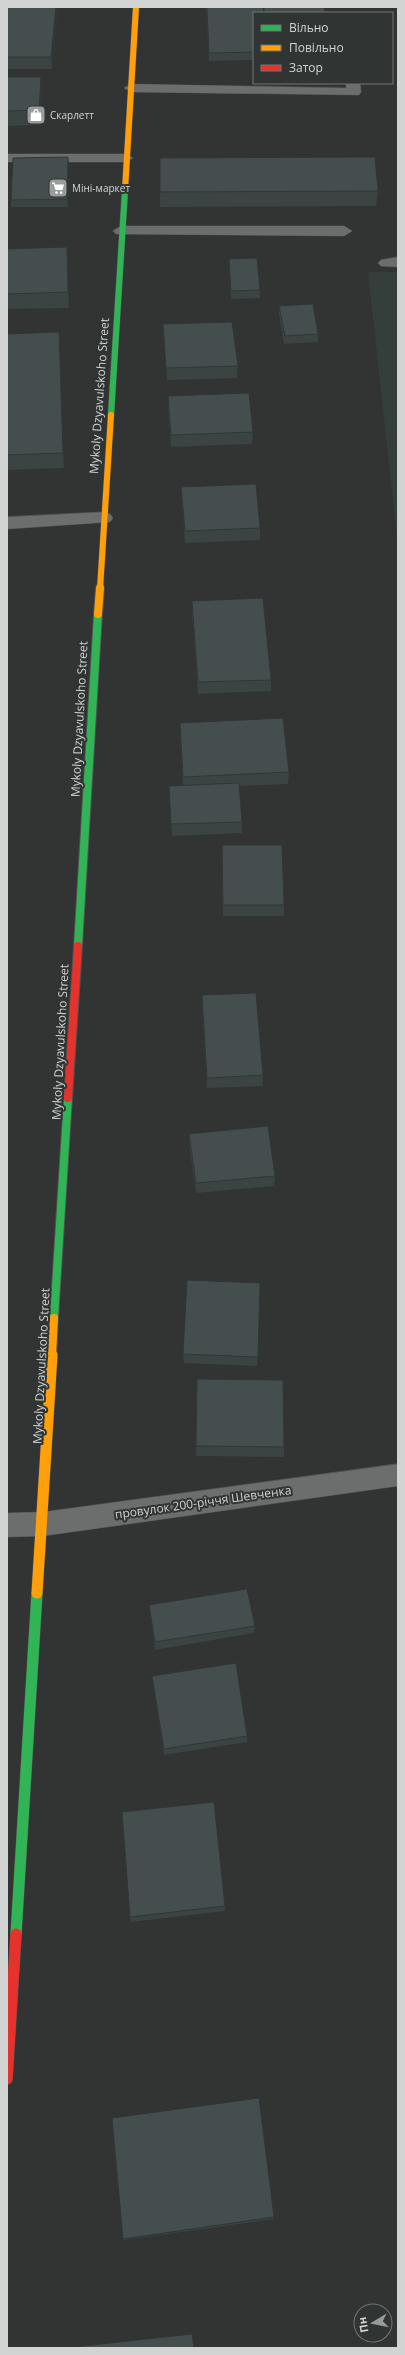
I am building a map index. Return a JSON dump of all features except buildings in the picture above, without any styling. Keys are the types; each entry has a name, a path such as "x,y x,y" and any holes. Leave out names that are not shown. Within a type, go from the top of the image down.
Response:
{"street":[{"name":"Mykoly Dzyavulskoho Street","path":"7,2079 43,1524 121,231 136,7"},
{"path":"131,88 354,92 353,84"},
{"path":"7,158 126,158"},
{"path":"121,231 344,231"},
{"path":"7,523 104,518"},
{"name":"провулок 200-річчя Шевченка","path":"7,1525 43,1524 398,1475"}],"shaded area":[{"path":"368,272 398,272 398,546"}],"traffic: fast":[{"path":"111,415 125,190"},
{"path":"78,946 98,614"},
{"path":"54,1318 68,1098"},
{"path":"16,1934 37,1593"}],"traffic: slow":[{"path":"125,190 136,7"},
{"path":"98,614 111,415"},
{"path":"37,1593 54,1318"}],"traffic: jam":[{"path":"68,1098 78,946"},
{"path":"7,2079 16,1934"}],"place":[{"name":"Скарлетт","path":"36,115"},
{"name":"Міні-маркет","path":"58,188"}]}
